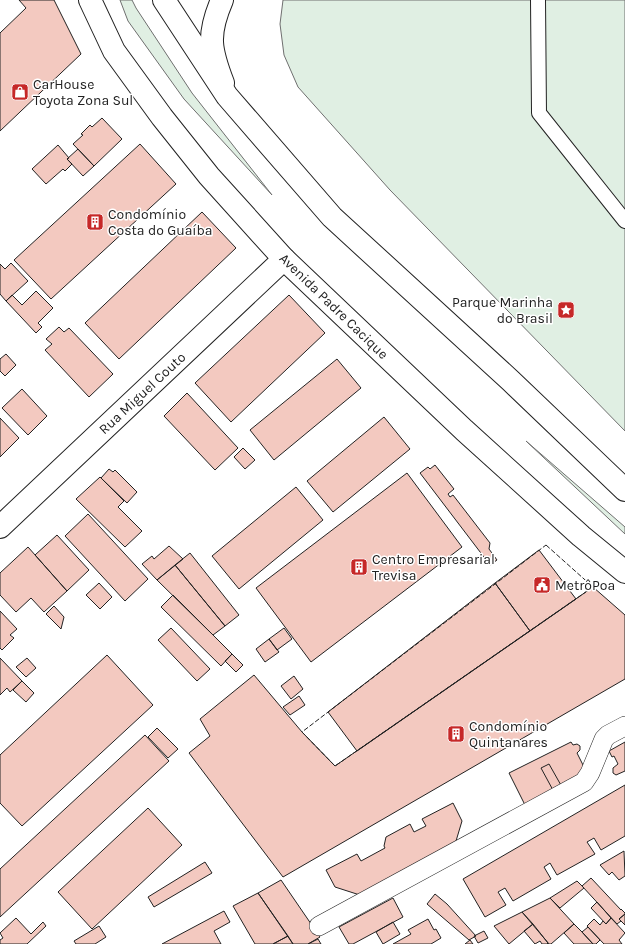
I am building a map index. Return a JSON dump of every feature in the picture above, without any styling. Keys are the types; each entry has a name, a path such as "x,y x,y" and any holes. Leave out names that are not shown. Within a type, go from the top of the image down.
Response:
{"main road":[{"name":"Avenida Padre Cacique","path":"90,0 114,51 162,117 209,176 284,259 464,430 582,536 625,572"},
{"path":"164,0 227,96 332,217 511,382 625,490"},
{"path":"222,0 217,11 211,36 213,57 227,96"},
{"name":"Rua Miguel Couto","path":"0,527 284,259"}],"street":[{"path":"538,0 539,113 625,221"},
{"path":"318,926 584,782 590,773 604,739 608,735 625,726"}],"green space":[{"path":"120,0 132,0 192,93 272,195 184,99 128,21"},
{"name":"Parque Marinha do Brasil","path":"283,0 625,0 625,431 390,190 298,87 284,55 280,24"},
{"path":"526,441 625,527 625,534"}],"building":[{"name":"CarHouse Toyota Zona Sul","path":"19,0 54,0 81,54 0,131 0,33 26,8"},
{"path":"102,118 122,139 94,166 73,144 83,135 81,134 90,125 92,127"},
{"name":"Condomínio Costa do Guaíba","path":"140,144 176,184 51,299 14,260"},
{"path":"58,145 72,164 65,171 63,169 46,184 32,169"},
{"path":"78,149 94,166 83,176 67,159"},
{"path":"202,212 236,248 119,359 85,323"},
{"path":"11,263 28,281 6,301 0,294 0,264 5,269"},
{"path":"36,291 53,308 38,323 42,327 36,333 6,301 12,295 22,305"},
{"path":"289,295 325,333 231,422 195,383"},
{"path":"59,327 64,332 69,328 113,374 89,397 45,350 52,344 46,339"},
{"path":"6,354 16,365 5,376 0,371 0,359"},
{"path":"337,359 361,388 274,460 250,430"},
{"path":"22,389 47,416 28,435 2,408"},
{"path":"187,393 238,448 215,470 164,416"},
{"path":"384,417 410,449 333,512 307,481"},
{"path":"0,418 19,438 0,457"},
{"path":"243,448 255,460 245,469 234,457"},
{"path":"435,465 454,489 448,494 450,497 453,495 490,543 489,549 497,560 490,565 420,473 428,467 430,469"},
{"path":"109,469 113,472 115,470 137,492 127,503 101,478"},
{"name":"Centro Empresarial Trevisa","path":"407,473 462,547 311,662 256,588"},
{"path":"100,477 124,501 118,507 142,531 125,547 76,499"},
{"path":"296,487 323,520 239,589 212,556"},
{"path":"88,514 148,579 125,601 65,536"},
{"path":"57,535 89,570 67,591 35,555"},
{"path":"169,546 183,559 157,580 142,564 152,556 154,559"},
{"path":"28,547 67,591 44,612 31,598 16,612 0,595 0,573"},
{"path":"539,550 576,599 530,631 495,583"},
{"path":"190,553 239,615 225,626 175,565"},
{"path":"175,565 225,626 213,635 157,580"},
{"path":"99,583 112,597 100,609 86,595"},
{"path":"495,583 530,631 357,751 328,712"},
{"name":"Condomínio Quintanares","path":"593,587 625,615 625,679 283,877 189,753 210,736 200,719 254,675 302,732 335,766"},
{"path":"173,595 232,654 221,666 161,607"},
{"path":"54,606 64,617 61,629 46,614"},
{"path":"0,611 17,629 10,635 14,638 2,650 0,648"},
{"path":"171,628 210,669 197,681 158,640"},
{"path":"284,628 292,639 277,650 269,639"},
{"path":"269,639 279,652 265,662 256,649"},
{"path":"232,654 243,665 236,672 225,661"},
{"path":"107,655 153,705 22,826 0,803 0,755"},
{"path":"0,658 22,681 10,692 7,688 0,695"},
{"path":"27,658 36,668 26,677 16,667"},
{"path":"294,676 303,689 291,699 281,686"},
{"path":"22,681 34,693 26,702 13,690"},
{"path":"299,696 305,705 290,715 283,707"},
{"path":"157,728 178,749 168,758 148,737"},
{"path":"145,735 169,761 0,917 0,869"},
{"path":"571,742 573,745 577,744 580,746 580,750 577,753 588,775 528,811 509,773"},
{"path":"625,742 625,771 616,775 613,773 613,768 618,764 614,756 612,757 609,751"},
{"path":"549,764 562,787 554,792 541,768"},
{"path":"625,785 625,836 601,850 594,838 587,842 595,854 557,875 550,863 544,867 551,879 513,901 505,888 498,892 506,905 485,917 463,879"},
{"path":"453,803 462,821 453,851 366,897 335,887 326,870 357,854 361,861 385,848 386,837 410,824 414,832 426,826 422,819"},
{"path":"148,808 182,845 92,929 58,892"},
{"path":"624,851 625,876 619,880 612,872 609,875 600,865"},
{"path":"205,862 212,873 154,907 148,897"},
{"path":"591,878 625,913 619,919 621,921 617,924 582,886"},
{"path":"281,880 320,937 308,944 293,944 258,893"},
{"path":"577,881 584,888 560,908 550,898"},
{"path":"258,893 288,936 273,944 255,944 233,906"},
{"path":"435,894 447,904 476,936 469,940 427,904"},
{"path":"393,898 403,917 353,944 349,944 339,927"},
{"path":"550,898 574,924 551,944 549,944 522,912"},
{"path":"597,902 611,918 606,924 591,908"},
{"path":"224,911 230,922 214,931 221,944 162,944"},
{"path":"522,912 533,924 509,944 494,926"},
{"path":"625,914 625,925 619,919"},
{"path":"16,918 31,934 43,922 46,926 27,944 0,944 0,940 3,938 0,933"},
{"path":"611,918 625,933 619,940 622,944 604,944 587,926 594,919 600,925 603,921 606,924"},
{"path":"428,919 434,930 436,929 441,938 431,944 393,944 411,934 408,930"},
{"path":"393,922 400,934 383,944 376,932"},
{"path":"533,924 548,943 547,944 542,944 540,941 535,944 524,931"},
{"path":"574,924 593,944 574,944 564,933"},
{"path":"99,926 106,937 95,944 76,944 74,941"},
{"path":"588,927 600,940 596,944 593,944 582,932"},
{"path":"484,931 488,938 478,943 474,936"},
{"path":"288,936 293,944 273,944"},
{"path":"318,939 321,944 308,944"},
{"path":"470,940 473,944 465,944"}],"fence":[{"path":"546,545 593,587 335,766 302,732 546,545"}],"place":[{"name":"CarHouse Toyota Zona Sul","path":"20,92"},
{"name":"Condomínio Costa do Guaíba","path":"95,222"},
{"name":"Parque Marinha do Brasil","path":"566,310"},
{"name":"Centro Empresarial Trevisa","path":"359,567"},
{"name":"MetrôPoa","path":"542,585"},
{"name":"Condomínio Quintanares","path":"456,734"}]}
